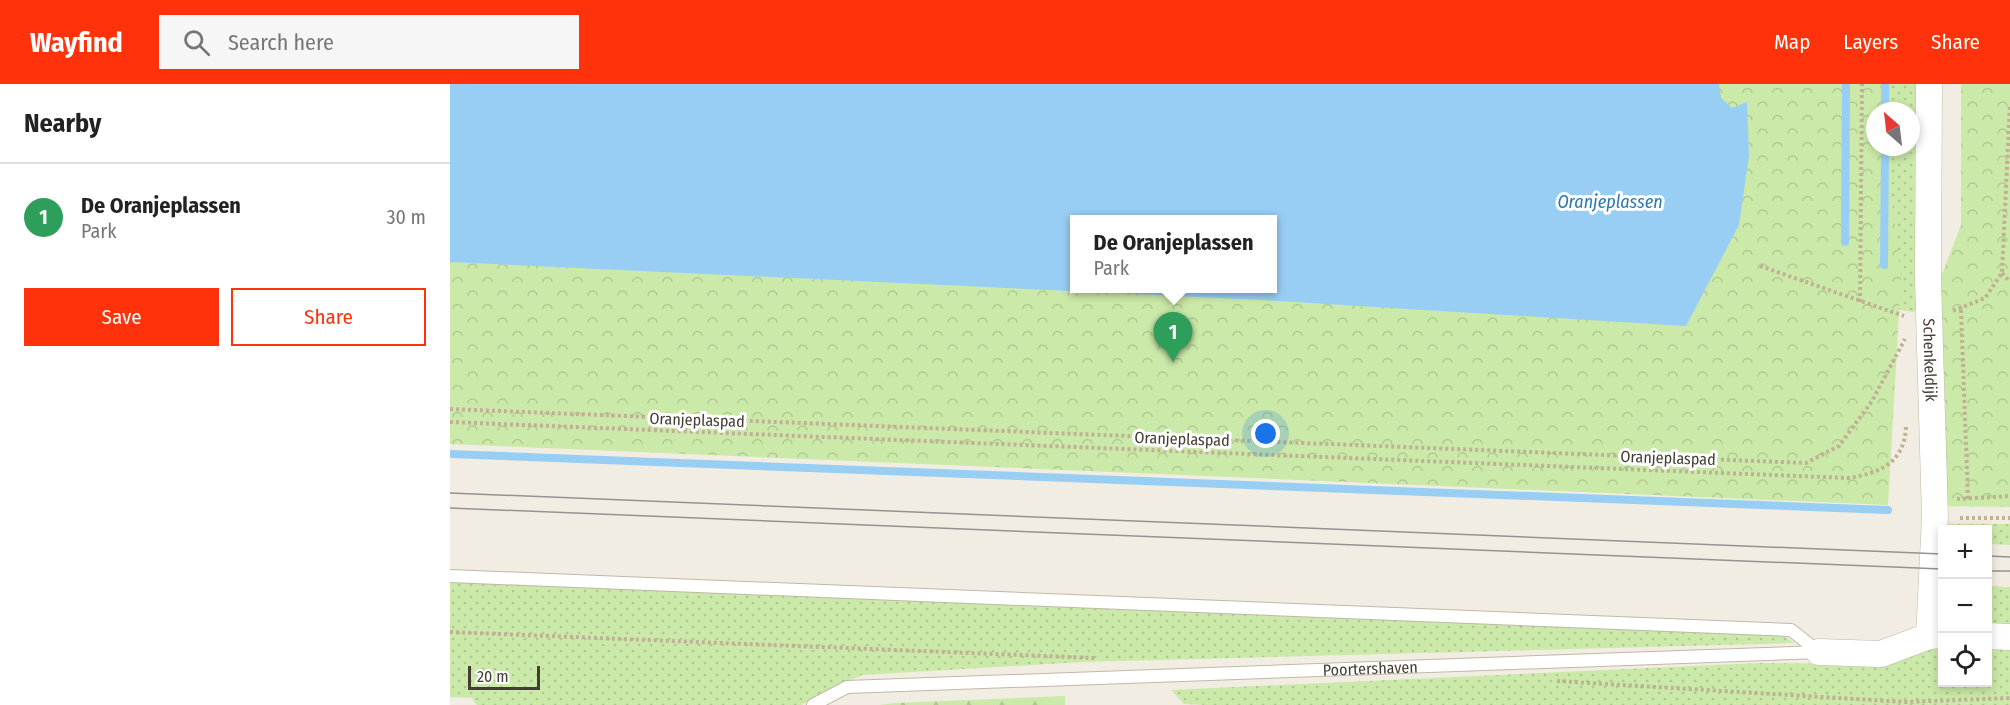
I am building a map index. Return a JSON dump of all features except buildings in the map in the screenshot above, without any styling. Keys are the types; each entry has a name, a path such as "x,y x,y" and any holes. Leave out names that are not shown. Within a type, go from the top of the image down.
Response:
{"street":[{"name":"Schenkeldijk","path":"1929,84 1928,279 1921,321 1935,517 1936,635"},
{"name":"Poortershaven","path":"1819,652 1881,654 1936,635"},
{"path":"1992,636 2010,637"}],"lane":[{"path":"450,576 1791,630 1819,652"},
{"name":"Poortershaven","path":"813,705 847,687 1819,652"}],"path":[{"path":"1860,302 1862,84"},
{"path":"2010,104 2002,273 1985,298 1961,310 1968,499 2010,496"},
{"path":"450,409 1806,463 1839,446 1872,401 1921,321 1760,266"},
{"path":"2002,273 2010,282"},
{"name":"Oranjeplaspad","path":"450,422 1848,478 1874,474 1889,465 1905,441 1906,418"},
{"path":"1935,517 2010,518"}],"green space":[{"path":"450,84 1880,84 1881,102 1866,102 1866,156 1887,156 1901,279 1888,505 450,444"},
{"path":"1872,84 1920,84 1920,102 1866,102 1866,156 1919,156 1916,309 1913,312 1895,309 1780,264"},
{"path":"1961,84 2010,84 2010,507 1938,506 1937,287 1961,225"},
{"path":"2010,524 2010,545 1992,544 1992,525 1943,525"},
{"path":"450,580 1729,633 1783,636 1795,643 1082,662 862,675 801,705 477,705 472,698 450,697"},
{"path":"1992,586 2010,587 2010,629 1992,628"},
{"path":"1992,644 2004,645 2010,650 2010,705 1206,705 1184,704 1171,690 1759,663 1869,664 1938,647 1938,687 1992,687"},
{"path":"1065,696 1065,705 879,705 895,703"}],"water":[{"name":"Oranjeplassen","path":"450,84 1719,84 1721,98 1732,108 1747,102 1749,156 1739,225 1686,326 1112,293 1277,293 1277,215 1070,215 1070,291 450,262"}],"waterway":[{"path":"1845,242 1846,84"},
{"path":"1885,84 1885,102"},
{"path":"1884,265 1885,156"},
{"path":"450,454 1888,510"}],"tram line":[{"path":"450,493 1938,554"},
{"path":"450,508 1938,569"},
{"path":"1992,556 2010,557"},
{"path":"1992,571 2010,571"}],"place":[{"name":"De Oranjeplassen","path":"1173,362"}]}
